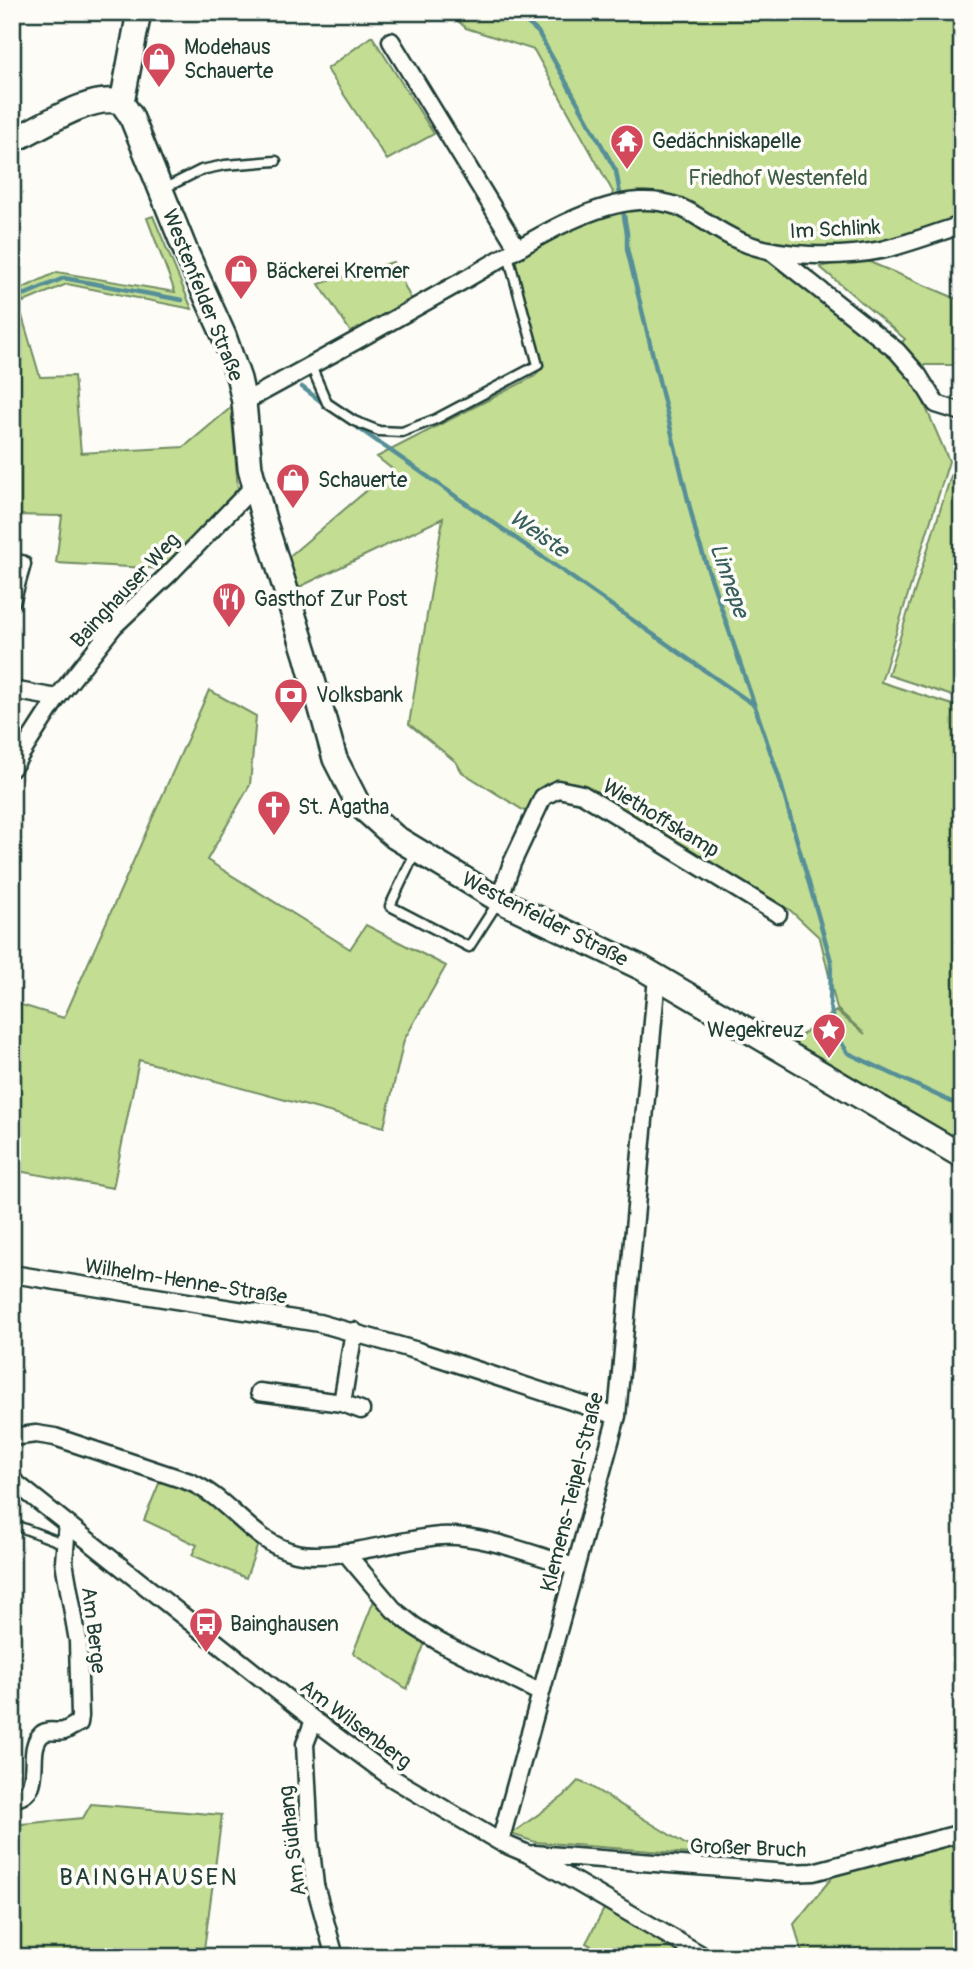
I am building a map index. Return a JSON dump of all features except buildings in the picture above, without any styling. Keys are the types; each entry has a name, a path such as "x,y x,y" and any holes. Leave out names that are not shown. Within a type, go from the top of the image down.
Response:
{"main road":[{"path":"12,141 85,105 113,101 139,12"},
{"name":"Westenfelder Straße","path":"113,101 131,116 224,336 239,379 244,402 248,453 255,485 335,759 358,804 395,837 499,900 657,976 962,1156"}],"street":[{"path":"391,41 513,252"},
{"name":"Im Schlink","path":"244,402 513,252 569,222 608,207 636,201 665,201 686,208 724,233 748,244 772,251 812,255 879,250 962,225"},
{"path":"772,251 897,351 918,374 936,404 962,412"},
{"name":"Bainghauser Weg","path":"12,768 57,698 114,626 170,573 255,485"},
{"path":"12,599 22,564"},
{"path":"12,690 57,698"},
{"name":"Wiethoffskamp","path":"499,900 512,863 543,797 558,789 582,794 778,914"},
{"name":"Klemens-Teipel-Straße","path":"500,1842 617,1416 657,976"},
{"name":"Wilhelm-Henne-Straße","path":"12,1274 319,1323 354,1331 617,1416"},
{"path":"342,1403 354,1331"},
{"path":"258,1392 342,1403 361,1410"},
{"path":"12,1437 36,1434 55,1437 204,1488 257,1533 284,1549 312,1555 439,1536 460,1536 575,1567"},
{"name":"Am Wilsenberg","path":"12,1480 314,1720 392,1778 705,1957"},
{"name":"Am Berge","path":"12,1798 24,1796 29,1791 33,1779 36,1745 41,1735 47,1731 62,1731 79,1723 80,1660 65,1574 67,1525"},
{"path":"345,1552 394,1610 414,1626 441,1643 541,1693"},
{"name":"Am Südhang","path":"314,1720 305,1744 310,1842 315,1885 335,1957"},
{"name":"Großer Bruch","path":"528,1854 788,1873 823,1869 962,1833"}],"lane":[{"path":"161,190 201,170 225,165 276,161"},
{"path":"311,366 327,403 354,421 379,430 402,432 436,419 538,365 513,252"},
{"path":"416,850 390,906 469,947 499,900"},
{"path":"12,1524 65,1544"}],"green space":[{"name":"Friedhof Westenfeld","path":"448,12 962,12 962,215 898,242 820,252 753,241 696,209 609,203 613,192 534,50 466,28"},
{"path":"372,36 434,134 387,160 327,69"},
{"path":"660,206 762,253 854,324 912,375 949,461 881,682 962,708 962,1141 789,1044 836,1011 865,1034 837,1009 820,938 790,910 577,783 550,782 540,789 526,812 462,772 456,762 409,724 443,518 295,589 286,559 392,469 377,457 535,376 541,367 512,260 609,211"},
{"path":"153,216 192,309 67,284 24,302 17,291 57,272 175,292 147,218"},
{"path":"860,258 962,301 962,365 918,365 897,348 905,339 820,267"},
{"path":"393,262 413,303 354,337 319,284"},
{"path":"17,299 40,377 74,376 81,453 184,447 234,405 232,418 238,489 165,569 56,563 62,516 12,515 12,301"},
{"path":"962,444 962,699 888,675"},
{"path":"209,690 256,716 250,785 207,860 350,949 366,925 446,966 404,1040 384,1127 139,1060 113,1188 12,1170 12,1002 64,1018"},
{"path":"160,1481 201,1496 258,1544 246,1578 192,1555 197,1545 144,1520"},
{"path":"375,1598 426,1640 407,1689 353,1653"},
{"path":"578,1781 703,1855 535,1842 511,1834 564,1796"},
{"path":"91,1804 222,1815 203,1957 12,1957 12,1825 83,1818"},
{"path":"962,1839 962,1957 803,1957 794,1924 834,1875"},
{"path":"605,1907 691,1957 606,1957 606,1954 586,1943"}],"waterway":[{"name":"Linnepe","path":"515,12 538,32 616,171 627,233 627,249 697,537 779,777 831,961 830,1006 837,1036 848,1053 962,1107"},
{"name":"Weiste","path":"12,295 26,294 64,278 182,300"},
{"name":"Weiste","path":"302,387 327,406"},
{"name":"Weiste","path":"351,423 754,705"}],"place":[{"name":"Modehaus Schauerte","path":"159,89"},
{"name":"Gedächniskapelle","path":"627,171"},
{"name":"Bäckerei Kremer","path":"241,301"},
{"name":"Schauerte","path":"293,510"},
{"name":"Gasthof Zur Post","path":"229,629"},
{"name":"Volksbank","path":"291,725"},
{"name":"St. Agatha","path":"274,837"},
{"name":"Wegekreuz","path":"829,1060"},
{"name":"Bainghausen","path":"206,1654"}],"district":[{"name":"BAINGHAUSEN","path":"149,1877"}]}
